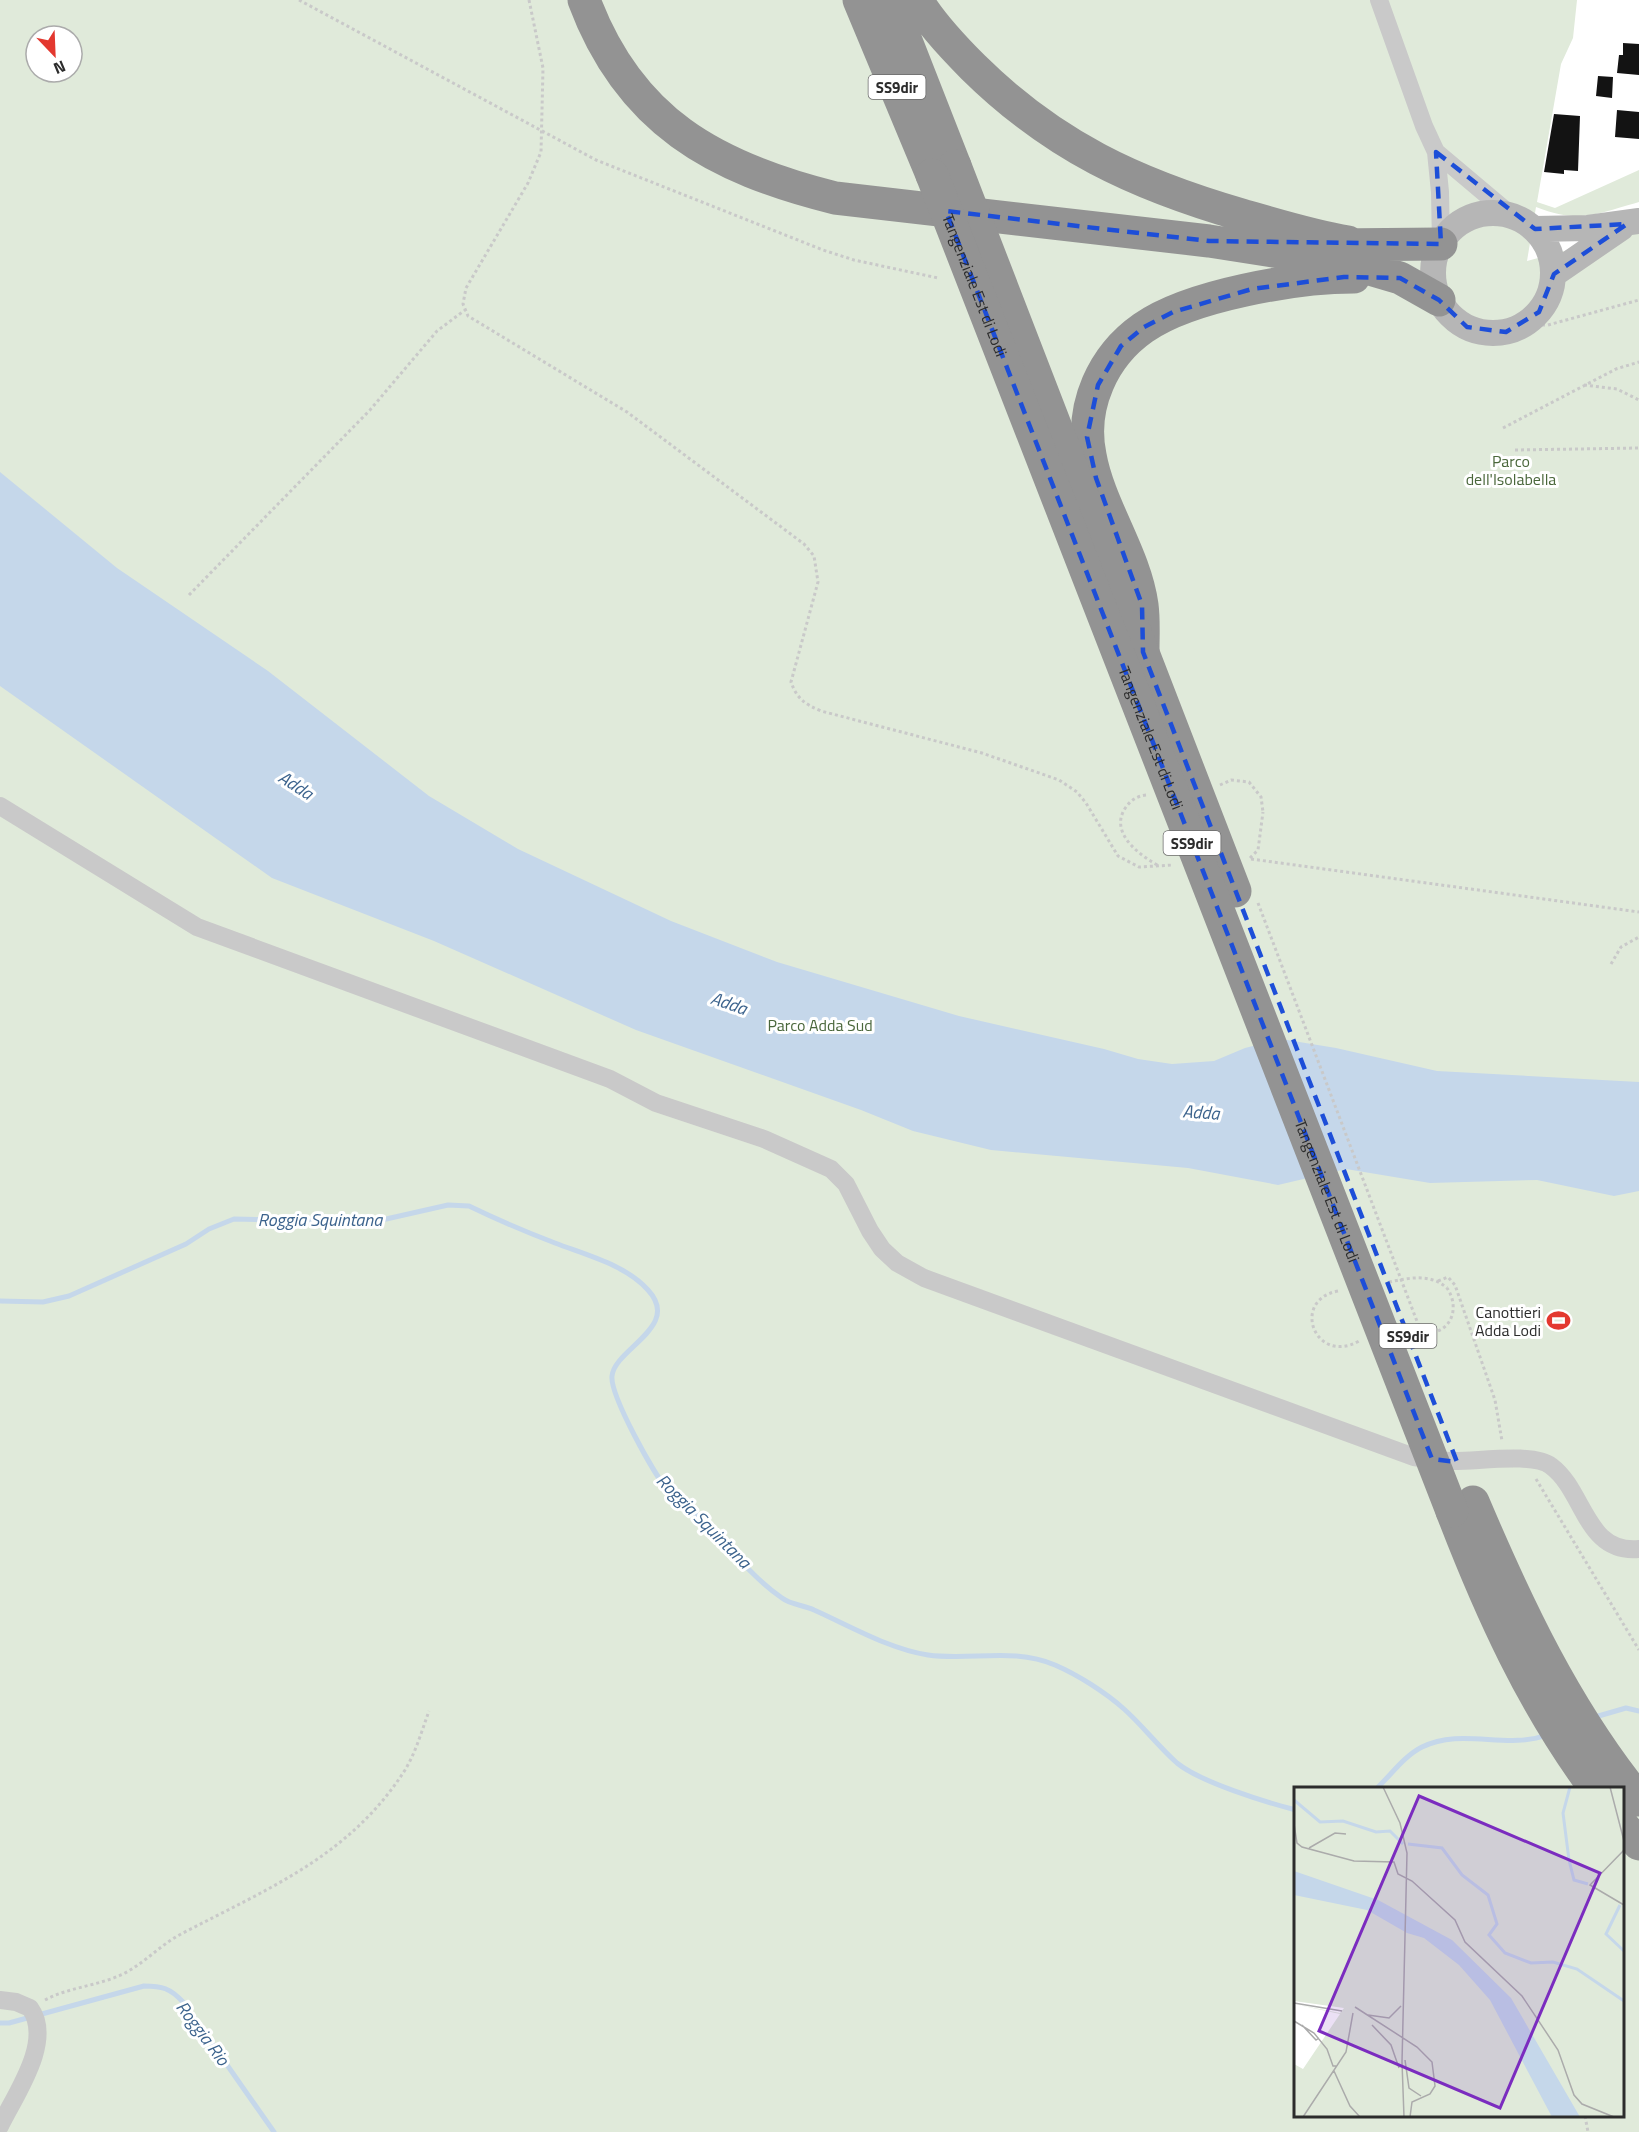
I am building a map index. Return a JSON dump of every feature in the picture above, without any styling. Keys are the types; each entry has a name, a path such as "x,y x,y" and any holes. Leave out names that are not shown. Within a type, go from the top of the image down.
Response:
{"highway":[{"path":"584,0 600,39 641,100 671,127 706,151 747,171 789,187 834,198 1209,241 1350,263 1400,278 1439,300"},
{"path":"842,0 864,39 885,59"},
{"name":"Tangenziale Est di Lodi","path":"859,0 885,59 944,170 1143,652 1463,1507"},
{"name":"Tangenziale Est di Lodi","path":"890,0 944,170 1463,1507"},
{"path":"917,0 960,54 1001,95 1087,155 1150,185 1193,201 1326,238 1371,246"},
{"path":"1209,241 1371,246 1441,244"},
{"path":"1143,652 1142,605 1138,586 1096,478 1088,447 1087,418 1098,385 1121,346 1144,327 1173,312 1252,289 1344,277 1400,278"},
{"name":"SS9dir","path":"1463,1507 1504,1637 1569,1726 1639,1800"},
{"name":"SS9dir","path":"1569,1726 1594,1787"},
{"path":"1624,1827 1639,1844"}],"street":[{"path":"1379,0 1424,126 1436,152 1440,192 1441,244"},
{"path":"1436,152 1512,216 1534,229 1545,242 1552,258 1554,274 1550,294 1539,312 1524,325 1506,332 1486,333 1467,327 1451,316 1439,300 1434,282 1434,262 1441,244 1454,228 1471,217 1492,213 1512,216"},
{"path":"1534,229 1633,222"},
{"path":"1554,274 1633,222"},
{"path":"0,806 197,927 610,1080 656,1103 764,1139 821,1164 846,1184 882,1249 897,1263 924,1278 1384,1448 1414,1457 1448,1461 1543,1462 1557,1472 1605,1542 1627,1550 1639,1549"},
{"path":"0,2000 16,2001 33,2014 39,2035 36,2051 0,2126"}],"path":[{"path":"299,0 542,133 596,160 854,261 938,278"},
{"path":"528,0 543,68 541,152 536,166 466,288 463,296 465,310 474,321 627,412 804,544 814,556 818,582 791,682 796,696 806,705 821,711 982,753 1068,784 1077,792 1118,856 1139,867 1183,865"},
{"path":"1524,325 1548,325 1639,300"},
{"path":"189,595 354,426 437,331 465,310"},
{"path":"1503,428 1583,385 1616,369 1639,362"},
{"path":"1583,385 1617,389 1639,400"},
{"path":"1515,450 1639,448"},
{"path":"1217,790 1220,785 1231,780 1249,782 1261,796 1263,812 1258,850 1248,859 1639,912"},
{"path":"1150,795 1136,798 1124,810 1120,825 1129,842 1161,866"},
{"path":"1255,894 1418,1324 1428,1333 1441,1330 1452,1318 1453,1301 1447,1288"},
{"path":"1611,964 1621,946 1639,937"},
{"path":"1437,1282 1448,1277 1455,1285 1495,1400 1505,1460"},
{"path":"1312,1314 1316,1335 1333,1346 1352,1345 1360,1340 1364,1333"},
{"path":"1524,1460 1639,1650"},
{"path":"33,2014 51,1996 98,1984 133,1968 181,1934 257,1897 345,1840 379,1804 406,1768 429,1711"},
{"path":"1585,2117 1588,2132"}],"highlighted area":[{"path":"1436,152 1535,229 1627,224 1554,274 1539,312 1506,332 1467,327 1439,300 1400,278 1344,277 1252,289 1173,312 1144,327 1121,346 1098,385 1087,437 1096,478 1142,605 1143,652 1457,1462 1432,1459 946,211 1209,241 1441,244"}],"green space":[{"name":"Parco Adda Sud","path":"0,0 1577,0 1573,38 1561,64 1537,202 1555,208 1639,170 1639,202 1599,213 1577,216 1536,207 1527,261 1639,231 1639,2132 0,2132"}],"water":[{"name":"Adda","path":"0,472 117,568 268,671 429,796 518,849 671,921 777,962 959,1016 1138,1059 1172,1064 1214,1061 1245,1048 1281,1039 1336,1048 1437,1071 1639,1082 1639,1191 1614,1196 1537,1180 1430,1183 1346,1169 1278,1185 1188,1168 991,1150 913,1131 861,1110 636,1030 434,941 272,878 0,686"}],"building":[{"path":"1623,43 1639,44 1639,75 1617,73 1619,55 1623,55"},
{"path":"1598,76 1613,77 1612,98 1596,96"},
{"path":"1617,110 1639,112 1639,139 1615,137"},
{"path":"1554,114 1580,116 1578,171 1564,170 1564,174 1544,172"}],"waterway":[{"name":"Roggia Squintana","path":"0,1301 43,1302 69,1296 186,1244 209,1229 234,1219 373,1222 448,1205 469,1206 617,1267 639,1281 648,1290 656,1303 657,1315 644,1336 616,1366 612,1376 618,1400 661,1482 707,1525 762,1582 782,1598 884,1642 913,1652 944,1656 1024,1657 1055,1665 1091,1684 1117,1703 1177,1763 1187,1770 1234,1791 1294,1809"},
{"name":"Roggia Squintana","path":"1595,1717 1626,1708 1639,1711"},
{"name":"Roggia Squintana","path":"1378,1787 1409,1755 1437,1741 1468,1738 1516,1740 1547,1735"},
{"name":"Roggia Rio","path":"0,2023 9,2023 144,1986 165,1989 183,2002 274,2132"}],"place":[{"name":"Canottieri Adda Lodi","path":"1559,1321"}],"park label":[{"name":"Parco dell'Isolabella","path":"1511,470"}]}
